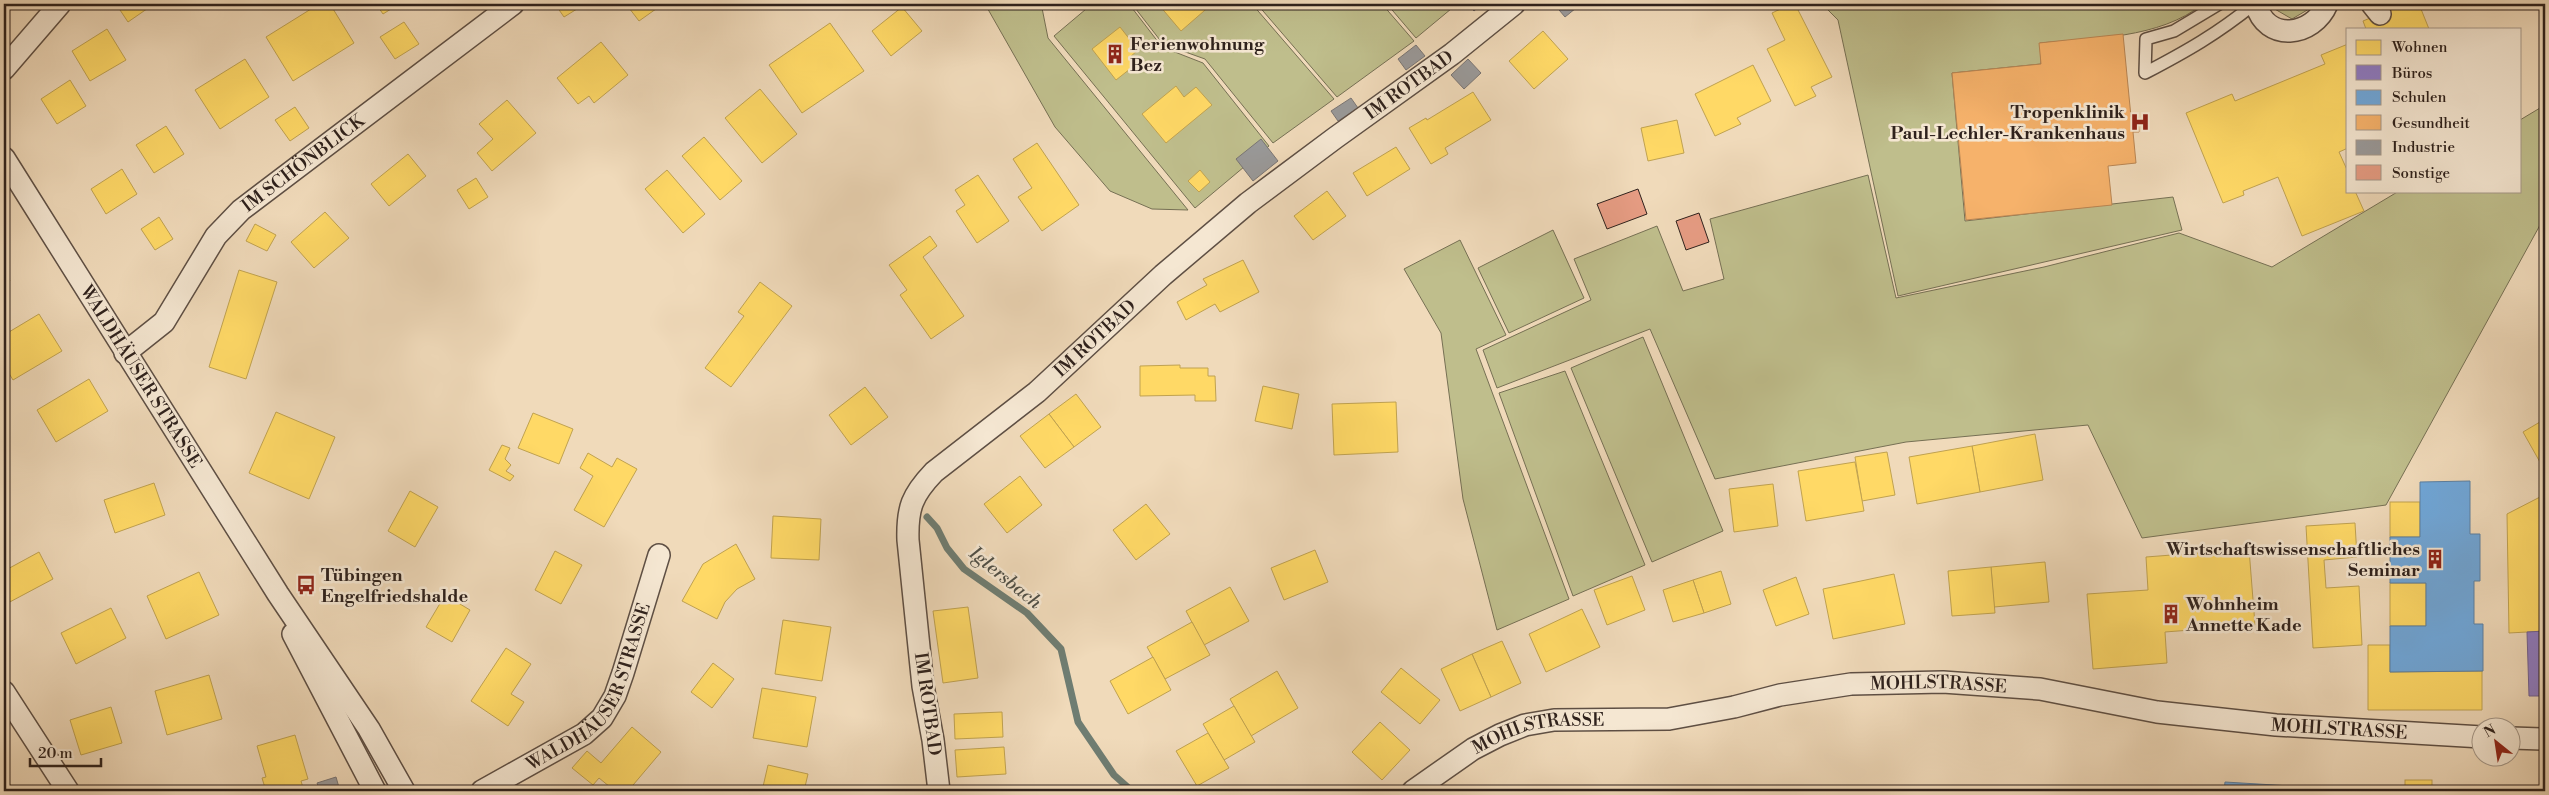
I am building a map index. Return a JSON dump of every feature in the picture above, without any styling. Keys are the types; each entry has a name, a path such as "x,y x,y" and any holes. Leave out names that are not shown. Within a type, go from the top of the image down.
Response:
{"street":[{"path":"4,69 60,4"},
{"name":"IM SCHÖNBLICK","path":"125,353 164,322 216,236 241,210 513,4"},
{"name":"IM ROTBAD","path":"939,791 933,740 923,686 908,540 908,520 911,502 920,487 934,472 1037,392 1163,275 1241,208 1334,138 1471,40 1514,4"},
{"path":"2255,4 2266,22 2280,30 2290,32 2302,30 2314,23 2323,14 2327,4"},
{"name":"WALDHÄUSER STRASSE","path":"4,158 278,594 369,728 404,791"},
{"name":"WALDHÄUSER STRASSE","path":"482,791 584,734 602,718 615,696 659,555"},
{"name":"WALDHÄUSER STRASSE","path":"278,594 299,649 375,791"},
{"name":"MOHLSTRASSE","path":"1413,791 1473,749 1500,734 1525,725 1554,720 1669,720 1814,688 1860,683 1943,682 2040,689 2157,712 2276,725 2472,736"},
{"path":"4,692 11,716 68,791"},
{"path":"2522,738 2545,739"}],"lane":[{"path":"2219,4 2174,31 2146,39 2145,73 2199,45 2255,4"}],"shaded area":[{"path":"985,4 1045,4 1042,8 1048,38 1188,210 1152,209 1110,191 1055,127"},
{"path":"1092,4 1129,4 1162,47 1203,63 1269,146 1195,208 1054,36"},
{"path":"1132,4 1252,4 1334,99 1273,143 1205,59 1163,44"},
{"path":"1257,4 1382,4 1414,41 1337,97"},
{"path":"1387,4 1457,4 1416,38"},
{"path":"1822,4 2203,4 2186,16 2146,30 2103,38 2040,43 2041,64 1952,73 1965,221 2173,197 2182,230 1898,296 1838,20"},
{"path":"2272,4 2311,4 2309,9 2292,19 2273,8"},
{"path":"2545,105 2545,216 2386,505 2142,538 2088,425 1906,442 1715,479 1650,329 1497,388 1483,350 1591,300 1574,259 1657,226 1683,291 1724,279 1710,219 1868,175 1896,298 2044,267 2179,233 2272,267 2397,192 2522,192 2522,119"},
{"path":"1553,230 1584,298 1509,333 1478,268"},
{"path":"1460,240 1506,335 1476,349 1569,599 1497,630 1463,499 1441,333 1404,269"},
{"path":"1643,337 1723,531 1652,562 1571,368"},
{"path":"1565,371 1645,565 1573,596 1499,393"}],"building: Wohnen":[{"path":"116,4 154,4 128,22"},
{"path":"319,4 330,4 354,43 293,81 266,37"},
{"path":"376,4 399,4 383,14"},
{"path":"555,4 585,4 564,17"},
{"path":"626,4 663,4 639,21"},
{"path":"1212,4 1181,31 1159,5"},
{"path":"1795,4 1832,77 1811,87 1816,96 1795,106 1767,49 1785,40 1772,13"},
{"path":"2404,4 2419,4 2429,28 2366,28 2363,21"},
{"path":"902,7 922,31 891,56 872,31"},
{"path":"404,22 419,44 395,59 380,37"},
{"path":"830,23 864,71 802,113 769,65"},
{"name":"Ferienwohnung Bez","path":"1120,27 1138,50 1129,58 1135,65 1116,80 1092,49"},
{"path":"107,29 126,60 90,81 72,51"},
{"path":"1543,31 1568,59 1534,89 1509,61"},
{"path":"601,42 628,75 594,103 589,96 578,104 557,78"},
{"path":"2346,45 2346,149 2339,152 2346,168 2346,192 2355,192 2364,211 2302,236 2278,177 2243,191 2244,195 2223,203 2186,113 2232,94 2235,101 2325,64 2321,55"},
{"path":"245,59 269,97 220,129 195,90"},
{"path":"1753,65 1771,101 1737,118 1741,124 1715,136 1695,94"},
{"path":"70,80 86,106 57,124 41,99"},
{"path":"1176,86 1184,97 1196,87 1212,105 1166,143 1142,114"},
{"path":"760,89 797,134 762,163 725,118"},
{"path":"1473,92 1491,120 1445,148 1448,154 1431,164 1409,128 1426,118 1427,120"},
{"path":"507,100 536,133 492,171 477,153 493,139 479,124"},
{"path":"295,107 309,128 290,141 275,120"},
{"path":"1677,120 1684,153 1648,161 1641,128"},
{"path":"166,126 184,154 154,173 136,145"},
{"path":"704,137 742,181 720,200 682,156"},
{"path":"1037,143 1079,205 1042,231 1018,197 1032,188 1013,159"},
{"path":"1396,147 1410,169 1367,196 1353,173"},
{"path":"408,154 426,176 389,206 371,184"},
{"path":"122,169 137,194 106,214 91,189"},
{"path":"667,170 705,214 683,233 645,189"},
{"path":"1200,170 1210,182 1199,192 1188,181"},
{"path":"978,175 1009,221 977,243 956,211 965,205 955,190"},
{"path":"476,178 488,197 469,209 457,190"},
{"path":"1327,191 1346,216 1313,240 1294,216"},
{"path":"325,212 349,238 314,268 291,242"},
{"path":"159,217 173,239 155,250 141,229"},
{"path":"255,224 276,235 267,251 246,241"},
{"path":"930,236 937,246 923,257 964,316 931,339 900,295 907,290 889,265"},
{"path":"1243,260 1259,292 1220,312 1215,304 1186,320 1177,302 1207,285 1203,279"},
{"path":"4,270 10,281 4,285"},
{"path":"239,270 277,282 246,379 209,367"},
{"path":"760,282 792,306 731,387 705,368 744,316 738,312"},
{"path":"39,314 62,351 13,380 4,365 4,335"},
{"path":"1180,365 1180,368 1208,368 1208,376 1215,376 1216,401 1195,401 1195,395 1140,396 1140,366"},
{"path":"89,379 108,411 56,442 37,410"},
{"path":"1263,386 1299,394 1292,429 1255,421"},
{"path":"865,387 888,417 851,445 829,415"},
{"path":"1076,394 1101,427 1074,447 1049,414"},
{"path":"1396,402 1398,452 1334,455 1332,404"},
{"path":"276,412 335,437 309,499 249,473"},
{"path":"533,413 573,429 559,464 518,448"},
{"path":"1049,414 1074,447 1045,468 1020,436"},
{"path":"2545,419 2545,471 2523,432"},
{"path":"2035,434 2043,480 1980,492 1972,446"},
{"path":"502,445 510,448 505,459 511,465 506,471 514,476 510,481 489,470"},
{"path":"1972,446 1980,492 1917,504 1909,457"},
{"path":"1887,452 1895,495 1862,501 1855,457"},
{"path":"588,453 612,467 617,458 637,469 604,527 574,510 593,476 580,468"},
{"path":"1855,462 1864,511 1806,521 1798,471"},
{"path":"1020,476 1042,505 1007,533 984,504"},
{"path":"154,483 165,515 115,533 104,500"},
{"path":"1773,484 1778,526 1734,532 1729,489"},
{"path":"410,491 438,507 415,547 388,531"},
{"path":"2540,497 2545,506 2545,631 2509,633 2507,514"},
{"path":"2390,502 2420,502 2420,537 2390,537"},
{"path":"1146,504 1170,534 1136,560 1113,530"},
{"path":"773,516 821,519 819,560 771,558"},
{"path":"2355,523 2357,557 2324,560 2326,588 2359,586 2362,645 2313,648 2306,526"},
{"path":"736,544 755,579 737,589 725,602 717,619 682,601 703,564"},
{"name":"Wohnheim Annette Kade","path":"2249,549 2255,625 2165,632 2167,663 2093,669 2087,594 2148,590 2146,557"},
{"path":"1315,550 1328,582 1284,600 1271,568"},
{"path":"555,551 582,565 561,604 535,590"},
{"path":"39,552 53,579 6,604 4,571"},
{"path":"2045,562 2049,602 1994,607 1991,567"},
{"path":"1991,567 1995,613 1952,616 1948,571"},
{"path":"1721,571 1731,604 1704,613 1693,580"},
{"path":"199,572 219,615 166,639 147,596"},
{"path":"1894,574 1905,624 1833,639 1823,589"},
{"path":"1632,576 1645,610 1607,625 1594,590"},
{"path":"1796,577 1809,614 1776,626 1763,590"},
{"path":"1693,580 1704,613 1673,622 1663,590"},
{"path":"2390,583 2426,583 2426,626 2390,626"},
{"path":"1230,587 1249,621 1204,645 1186,611"},
{"path":"445,595 470,610 452,642 426,627"},
{"path":"968,607 978,678 943,683 933,611"},
{"path":"111,608 126,638 76,664 61,633"},
{"path":"1582,609 1600,647 1546,672 1529,634"},
{"path":"783,620 831,627 822,681 775,674"},
{"path":"1192,622 1210,655 1165,679 1147,647"},
{"path":"1502,641 1521,683 1491,697 1472,654"},
{"path":"2368,645 2390,645 2390,672 2482,671 2482,710 2368,710"},
{"path":"506,648 531,664 511,694 524,702 508,726 471,701"},
{"path":"1472,654 1491,697 1460,711 1441,669"},
{"path":"1153,657 1171,690 1128,714 1110,681"},
{"path":"713,663 734,679 712,708 691,692"},
{"path":"1401,668 1440,700 1420,724 1381,692"},
{"path":"1277,671 1298,708 1251,736 1230,699"},
{"path":"209,675 222,719 167,735 155,691"},
{"path":"762,688 816,697 807,747 753,738"},
{"path":"1234,706 1255,742 1224,760 1203,724"},
{"path":"111,707 122,743 81,755 70,720"},
{"path":"1002,712 1003,737 955,739 954,714"},
{"path":"1380,722 1410,750 1382,780 1352,752"},
{"path":"632,727 661,752 628,791 615,791 599,778 593,785 572,768 587,751 601,763"},
{"path":"1208,733 1229,768 1197,786 1176,751"},
{"path":"295,735 308,779 301,781 304,791 266,791 262,778 266,777 257,746"},
{"path":"1004,747 1006,774 957,777 955,750"},
{"path":"768,765 808,774 804,791 762,791"},
{"path":"4,773 13,790 11,791 4,791"},
{"path":"2405,780 2432,780 2432,791 2405,791"},
{"path":"2469,787 2510,788 2510,791 2469,791"}],"building: Büros":[{"path":"2545,631 2545,696 2529,696 2527,632"}],"building: Schulen":[{"name":"Wirtschaftswissenschaftliches Seminar","path":"2470,481 2470,534 2480,534 2480,581 2474,581 2474,624 2483,624 2483,671 2390,672 2390,626 2426,626 2426,583 2390,583 2390,537 2420,537 2420,482"},
{"path":"2225,782 2373,791 2224,791"}],"building: Gesundheit":[{"path":"2123,34 2131,117 2138,117 2139,132 2133,132 2136,163 2108,166 2112,205 1966,220 1952,73 2041,64 2039,43"}],"building: Industrie":[{"path":"1467,4 1482,4 1474,11"},
{"path":"1554,4 1581,4 1565,17"},
{"path":"1416,45 1425,56 1406,70 1398,59"},
{"path":"1468,59 1481,73 1464,89 1451,75"},
{"path":"1351,98 1358,108 1338,121 1331,111"},
{"path":"1261,139 1278,161 1253,181 1236,159"},
{"path":"336,777 340,791 320,791 317,783"}],"building: Sonstige":[{"path":"1638,189 1647,214 1607,229 1597,204"},
{"path":"1699,213 1709,242 1686,250 1676,221"}],"waterway":[{"name":"Iglersbach","path":"927,517 937,528 947,548 964,569 1027,613 1061,649 1078,722 1114,775 1132,791"}],"place":[{"name":"Ferienwohnung Bez","path":"1115,54"},
{"name":"Tropenklinik Paul-Lechler-Krankenhaus","path":"2140,122"},
{"name":"Wirtschaftswissenschaftliches Seminar","path":"2435,559"},
{"name":"Tübingen Engelfriedshalde","path":"306,585"},
{"name":"Wohnheim Annette Kade","path":"2171,614"}]}
